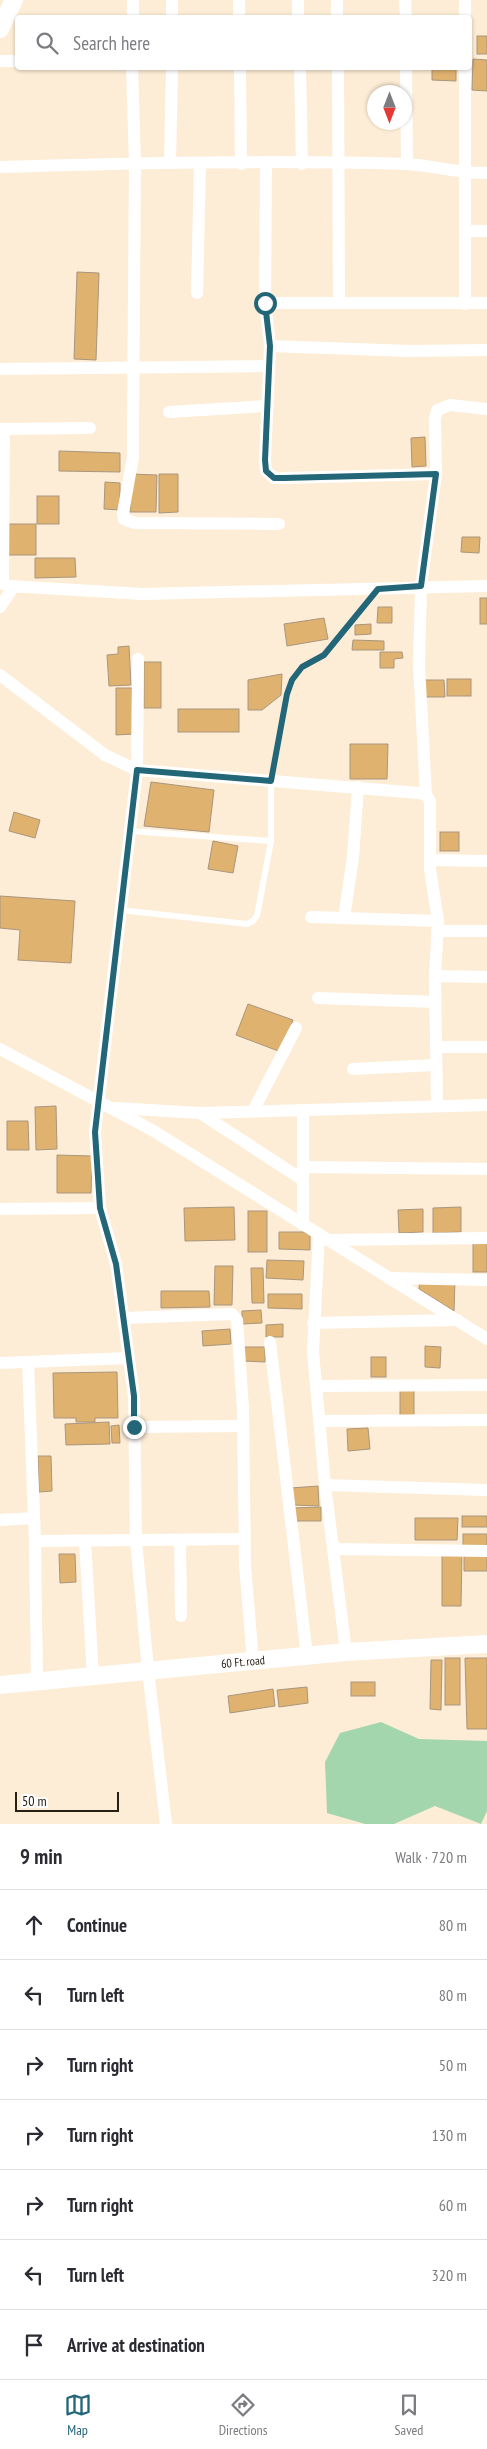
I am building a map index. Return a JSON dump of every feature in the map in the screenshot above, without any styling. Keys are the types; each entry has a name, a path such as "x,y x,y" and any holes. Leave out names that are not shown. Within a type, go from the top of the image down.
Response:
{"street":[{"path":"133,0 133,15"},
{"path":"172,0 172,15"},
{"path":"239,0 239,15"},
{"path":"298,0 298,15"},
{"path":"337,0 337,15"},
{"path":"406,0 406,15"},
{"path":"464,0 465,15"},
{"path":"0,29 9,3"},
{"path":"0,61 15,61"},
{"path":"132,70 135,163 133,458 123,513 124,519 135,523 279,524"},
{"path":"170,163 172,70"},
{"path":"240,70 241,164"},
{"path":"300,70 302,164"},
{"path":"338,70 340,164 339,302"},
{"path":"406,70 407,164"},
{"path":"465,70 465,304"},
{"path":"0,167 135,163 407,164 465,174 487,173"},
{"path":"197,293 200,163"},
{"path":"266,164 265,303 270,346 266,471 274,478 436,474"},
{"path":"465,231 487,231"},
{"path":"265,303 487,303"},
{"path":"270,346 412,351 487,350"},
{"path":"0,369 269,366"},
{"path":"437,1106 435,976 437,926 430,869 432,860 430,801 426,795 419,665 421,586 436,474 437,410 450,405 487,409"},
{"path":"169,412 268,406"},
{"path":"0,607 6,584 2,429 90,428"},
{"path":"6,584 142,594 378,589 421,586 487,586"},
{"path":"138,659 137,770 95,1132 100,1208 116,1264 134,1396 136,1541 148,1670 166,1824"},
{"path":"0,675 104,755 137,770 419,792 426,795"},
{"path":"344,918 353,857 358,788"},
{"path":"432,860 487,861"},
{"path":"311,917 344,918 487,931"},
{"path":"435,976 487,977"},
{"path":"318,998 435,1002"},
{"path":"253,1111 296,1028"},
{"path":"436,1047 487,1047"},
{"path":"0,1049 152,1130 487,1339"},
{"path":"353,1069 435,1066"},
{"path":"110,1107 200,1113 487,1106"},
{"path":"303,1110 303,1224"},
{"path":"200,1113 303,1173 487,1169"},
{"path":"0,1209 100,1208"},
{"path":"324,1237 487,1238"},
{"path":"324,1237 313,1323 316,1386 325,1485 346,1652"},
{"path":"390,1278 487,1280"},
{"path":"124,1318 232,1314 235,1316 243,1426 244,1539 253,1661"},
{"path":"313,1323 458,1320"},
{"path":"270,1342 307,1656"},
{"path":"0,1363 129,1358"},
{"path":"28,1362 38,1682"},
{"path":"316,1386 487,1385"},
{"path":"319,1421 487,1420"},
{"path":"134,1427 243,1426"},
{"path":"325,1485 487,1490"},
{"path":"0,1520 34,1518"},
{"path":"35,1541 244,1539"},
{"path":"180,1540 181,1616"},
{"path":"85,1541 93,1676"},
{"path":"333,1549 487,1550"},
{"name":"60 Ft. road","path":"0,1685 346,1652 487,1644"}],"lane":[{"path":"120,910 247,924 258,916 271,841 271,781 287,694 292,680 302,667 324,655 378,589"},
{"path":"130,830 271,841"}],"green space":[{"path":"381,1722 419,1739 487,1741 487,1811 481,1824 435,1806 394,1824 365,1824 327,1813 325,1762 340,1733"}],"building":[{"path":"477,36 487,36 487,54 477,54"},
{"path":"473,59 487,60 487,91 472,90"},
{"path":"432,70 456,70 456,81 432,80"},
{"path":"77,272 99,273 96,360 74,359"},
{"path":"425,437 426,466 412,467 411,438"},
{"path":"59,451 120,453 120,472 59,471"},
{"path":"131,474 157,475 156,512 130,512"},
{"path":"159,474 178,474 178,512 159,513"},
{"path":"105,482 120,483 120,510 104,509"},
{"path":"37,496 59,496 59,524 37,524"},
{"path":"8,524 36,524 36,555 8,555"},
{"path":"462,537 480,537 479,553 461,552"},
{"path":"35,558 75,558 76,577 35,578"},
{"path":"480,598 487,598 487,624 480,624"},
{"path":"378,607 392,607 392,623 377,623"},
{"path":"324,618 328,639 287,646 284,624"},
{"path":"371,624 371,634 355,635 355,625"},
{"path":"353,640 384,641 384,650 352,650"},
{"path":"129,646 131,685 109,686 107,655 118,654 118,647"},
{"path":"380,652 402,652 403,658 394,659 394,668 380,668"},
{"path":"144,662 161,662 161,708 144,708"},
{"path":"282,674 281,695 262,710 248,710 248,680"},
{"path":"447,679 471,679 471,696 447,696"},
{"path":"425,680 444,680 445,697 425,697"},
{"path":"116,688 132,688 133,734 116,735"},
{"path":"178,709 239,709 239,732 178,732"},
{"path":"350,744 388,744 387,779 350,779"},
{"path":"151,782 214,790 209,832 144,826"},
{"path":"14,812 40,820 35,838 9,831"},
{"path":"440,832 459,832 459,851 440,851"},
{"path":"213,841 238,846 233,873 208,869"},
{"path":"0,896 75,901 71,963 18,960 20,930 0,928"},
{"path":"248,1004 293,1020 281,1052 236,1035"},
{"path":"56,1106 57,1149 36,1150 35,1107"},
{"path":"7,1121 28,1121 29,1150 7,1150"},
{"path":"57,1155 92,1156 91,1193 57,1193"},
{"path":"234,1207 235,1240 185,1241 184,1208"},
{"path":"461,1207 461,1232 433,1233 433,1208"},
{"path":"423,1209 423,1232 399,1233 398,1210"},
{"path":"248,1211 267,1211 267,1252 248,1252"},
{"path":"279,1232 310,1232 310,1250 279,1249"},
{"path":"473,1239 487,1239 487,1272 473,1272"},
{"path":"267,1260 304,1261 303,1280 266,1278"},
{"path":"215,1266 233,1266 232,1305 214,1305"},
{"path":"251,1268 263,1268 264,1303 252,1303"},
{"path":"420,1278 455,1280 454,1311 419,1289"},
{"path":"161,1291 209,1291 210,1307 161,1308"},
{"path":"268,1294 302,1294 302,1309 268,1308"},
{"path":"261,1310 262,1323 242,1324 242,1311"},
{"path":"283,1324 283,1337 266,1337 266,1325"},
{"path":"230,1329 231,1344 203,1346 202,1331"},
{"path":"425,1346 441,1347 440,1368 425,1367"},
{"path":"243,1347 265,1347 265,1362 243,1361"},
{"path":"371,1357 386,1357 386,1377 371,1377"},
{"path":"117,1372 118,1418 95,1418 95,1422 76,1422 76,1418 54,1418 53,1373"},
{"path":"400,1388 414,1388 414,1416 400,1416"},
{"path":"109,1422 110,1444 66,1445 65,1424"},
{"path":"119,1425 120,1443 112,1443 111,1426"},
{"path":"368,1428 370,1449 348,1451 347,1429"},
{"path":"38,1456 51,1456 52,1491 39,1492"},
{"path":"318,1486 319,1506 292,1505 291,1488"},
{"path":"321,1507 321,1521 294,1521 292,1508"},
{"path":"462,1516 487,1516 487,1527 462,1527"},
{"path":"415,1518 458,1518 457,1540 415,1540"},
{"path":"463,1534 487,1534 487,1547 463,1547"},
{"path":"442,1553 462,1553 461,1606 442,1606"},
{"path":"59,1554 75,1554 76,1582 60,1583"},
{"path":"464,1555 487,1556 487,1571 464,1571"},
{"path":"445,1658 460,1658 460,1705 445,1705"},
{"path":"465,1658 487,1658 487,1729 467,1729"},
{"path":"431,1660 442,1660 441,1710 430,1709"},
{"path":"351,1682 375,1682 375,1696 351,1696"},
{"path":"307,1687 308,1703 279,1707 277,1690"},
{"path":"273,1689 275,1706 230,1713 228,1696"}],"route":[{"path":"134,1427 134,1396 116,1264 100,1208 95,1132 137,770 271,781 287,694 292,680 302,667 324,655 378,589 421,586 436,474 274,478 266,471 270,346 265,303"}]}
